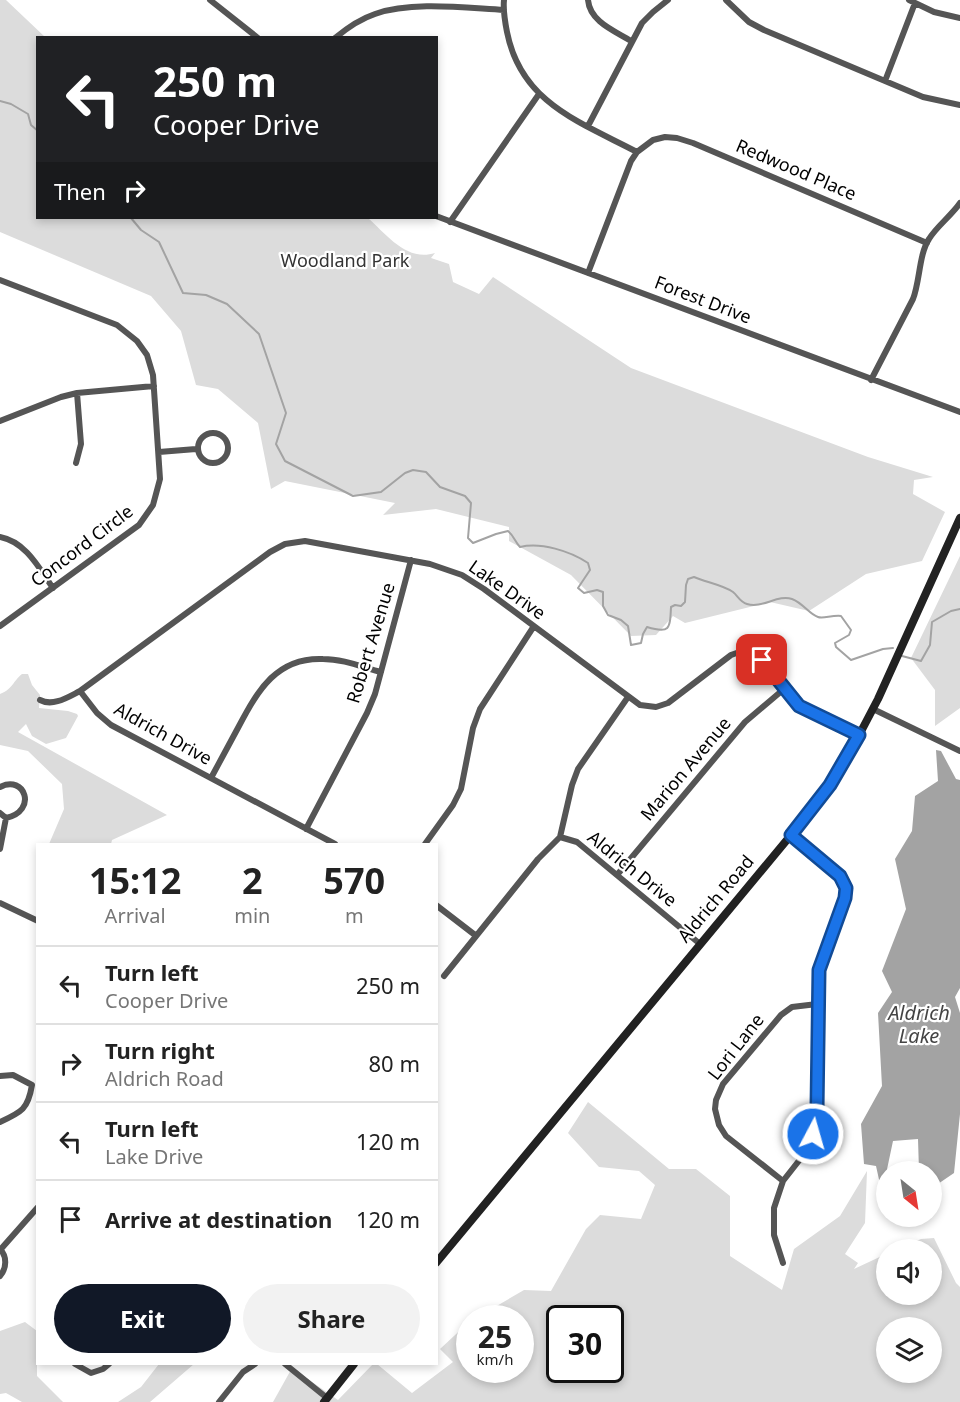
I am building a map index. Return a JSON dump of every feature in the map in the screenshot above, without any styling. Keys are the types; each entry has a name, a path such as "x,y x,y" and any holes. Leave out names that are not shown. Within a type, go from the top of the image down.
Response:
{"main road":[{"name":"Aldrich Road","path":"438,1261 830,785 873,709 960,518"},
{"path":"325,1400 353,1365"}],"street":[{"path":"210,0 255,36"},
{"path":"220,8 225,0"},
{"path":"420,8 421,0"},
{"path":"504,0 510,49 520,70 539,94 568,115 637,153 631,161 588,273"},
{"path":"588,0 589,8 597,20 631,41"},
{"path":"588,126 631,41 642,24 668,0"},
{"path":"726,0 749,22 764,30 924,97 960,105"},
{"path":"885,81 912,1 934,12 960,18"},
{"path":"338,36 353,24 375,14 393,10 420,8 504,10"},
{"path":"450,222 539,94"},
{"name":"Redwood Place","path":"637,153 653,140 665,137 677,138 927,243"},
{"path":"871,380 913,299 927,243 960,203"},
{"name":"Forest Drive","path":"438,217 960,412"},
{"name":"Concord Circle","path":"0,280 123,329 137,341 147,355 152,369 160,479 153,505 143,520 0,626"},
{"path":"0,422 61,397 77,393 154,386"},
{"path":"76,464 81,444 77,393"},
{"path":"211,433 223,436 228,446 226,456 214,463 204,461 196,448 201,438 211,433"},
{"path":"159,452 196,448"},
{"path":"0,537 16,543 26,551 53,588"},
{"name":"Lake Drive","path":"40,700 57,702 80,691 270,552 294,541 312,542 411,560 438,566 462,575 628,697 647,707 660,706 672,701 731,656 741,652 752,653 759,657 794,702 806,711 859,735"},
{"name":"Robert Avenue","path":"306,829 367,713 381,672 411,560"},
{"path":"426,843 453,805 461,789 473,728 480,709 534,626"},
{"path":"211,778 255,696 279,671 296,663 325,659 381,672"},
{"name":"Marion Avenue","path":"617,875 745,722 784,689"},
{"name":"Aldrich Drive","path":"80,691 97,713 111,725 333,843"},
{"path":"560,837 578,769 628,697"},
{"path":"873,709 960,751"},
{"path":"0,787 8,784 17,785 25,797 26,803 22,810 6,818"},
{"path":"0,813 6,818"},
{"path":"0,849 6,818"},
{"path":"783,1263 777,1246 773,1221 774,1208 783,1181 805,1153 815,1127 820,964 845,898 846,888 840,876 791,835"},
{"name":"Aldrich Drive","path":"444,976 538,859 560,837 577,842 700,944"},
{"path":"0,903 36,920"},
{"path":"438,906 475,935"},
{"name":"Lori Lane","path":"783,1181 723,1132 716,1117 716,1100 723,1084 781,1015 792,1007 818,1005"},
{"path":"0,1076 13,1075 34,1084 23,1109 0,1122"},
{"path":"0,1276 5,1269 1,1249 36,1209"},
{"path":"77,1365 87,1371 95,1372 103,1370 108,1365"},
{"path":"219,1402 243,1372 254,1365"},
{"path":"286,1365 325,1400"}],"green space":[{"name":"Woodland Park","path":"0,0 6,0 44,36 36,36 36,219 369,219 390,239 407,250 415,254 435,253 431,258 449,264 453,282 479,294 493,277 631,368 868,457 933,477 914,480 913,494 945,512 922,561 866,574 809,611 770,602 685,623 673,616 656,635 631,636 571,575 509,541 509,527 436,509 383,515 395,503 285,481 271,489 258,423 218,389 196,385 181,331 151,296 0,232"},
{"path":"960,556 960,708 935,726 935,690 911,658"},
{"path":"22,674 28,674 32,685 40,695 39,708 68,711 78,716 66,738 46,744 32,736 26,724 18,732 167,815 112,840 111,843 49,843 64,809 62,784 28,751 0,745 0,694 8,690"},
{"path":"588,1102 669,1169 696,1169 730,1196 730,1256 782,1290 794,1249 840,1216 867,1171 865,1223 845,1254 858,1263 854,1269 876,1259 876,1305 942,1305 942,1254 960,1287 960,1402 273,1402 292,1368 338,1400 372,1365 378,1365 412,1393 453,1362 440,1349 456,1334 456,1383 534,1383 534,1305 498,1305 524,1290 551,1291 586,1229 600,1215 641,1219 655,1185 639,1171 599,1167 568,1133"},
{"path":"25,1322 36,1330 37,1376 63,1402 22,1402 6,1393 0,1394 0,1331"},
{"path":"158,1365 193,1365 150,1402 118,1402 141,1387"}],"water":[{"name":"Aldrich Lake","path":"936,750 941,751 956,779 960,780 960,988 955,997 960,1013 960,1114 954,1173 942,1181 942,1161 919,1161 918,1139 893,1141 889,1161 876,1161 876,1166 864,1164 861,1124 882,1086 878,1013 892,992 882,971 906,909 895,859 912,831 915,796 938,781"}],"waterway":[{"path":"0,101 11,104 28,114 31,125 36,129"},
{"path":"132,219 141,230 159,242 183,293 206,295 227,304 259,334 286,413 276,444 285,461 353,496 381,492 405,473 413,470 426,472 440,487 465,496 471,503 468,538 473,543 508,531 520,547 537,546 555,549 588,563 590,570 578,588 584,593 597,590 603,592 603,606 608,615 621,620 628,626 631,645 641,643 647,627 660,630 667,628 671,607 681,606 685,602 688,579 694,577 733,592 747,604 758,605 787,598 796,601 818,617 841,616 851,630 849,635 835,643 836,647 851,660 893,648"},
{"path":"902,656 921,661 930,645 932,622 951,611 960,609"}],"route":[{"path":"762,660 799,706 859,735 830,785 791,835 840,876 846,888 845,898 819,970 817,1108 813,1134"}]}
